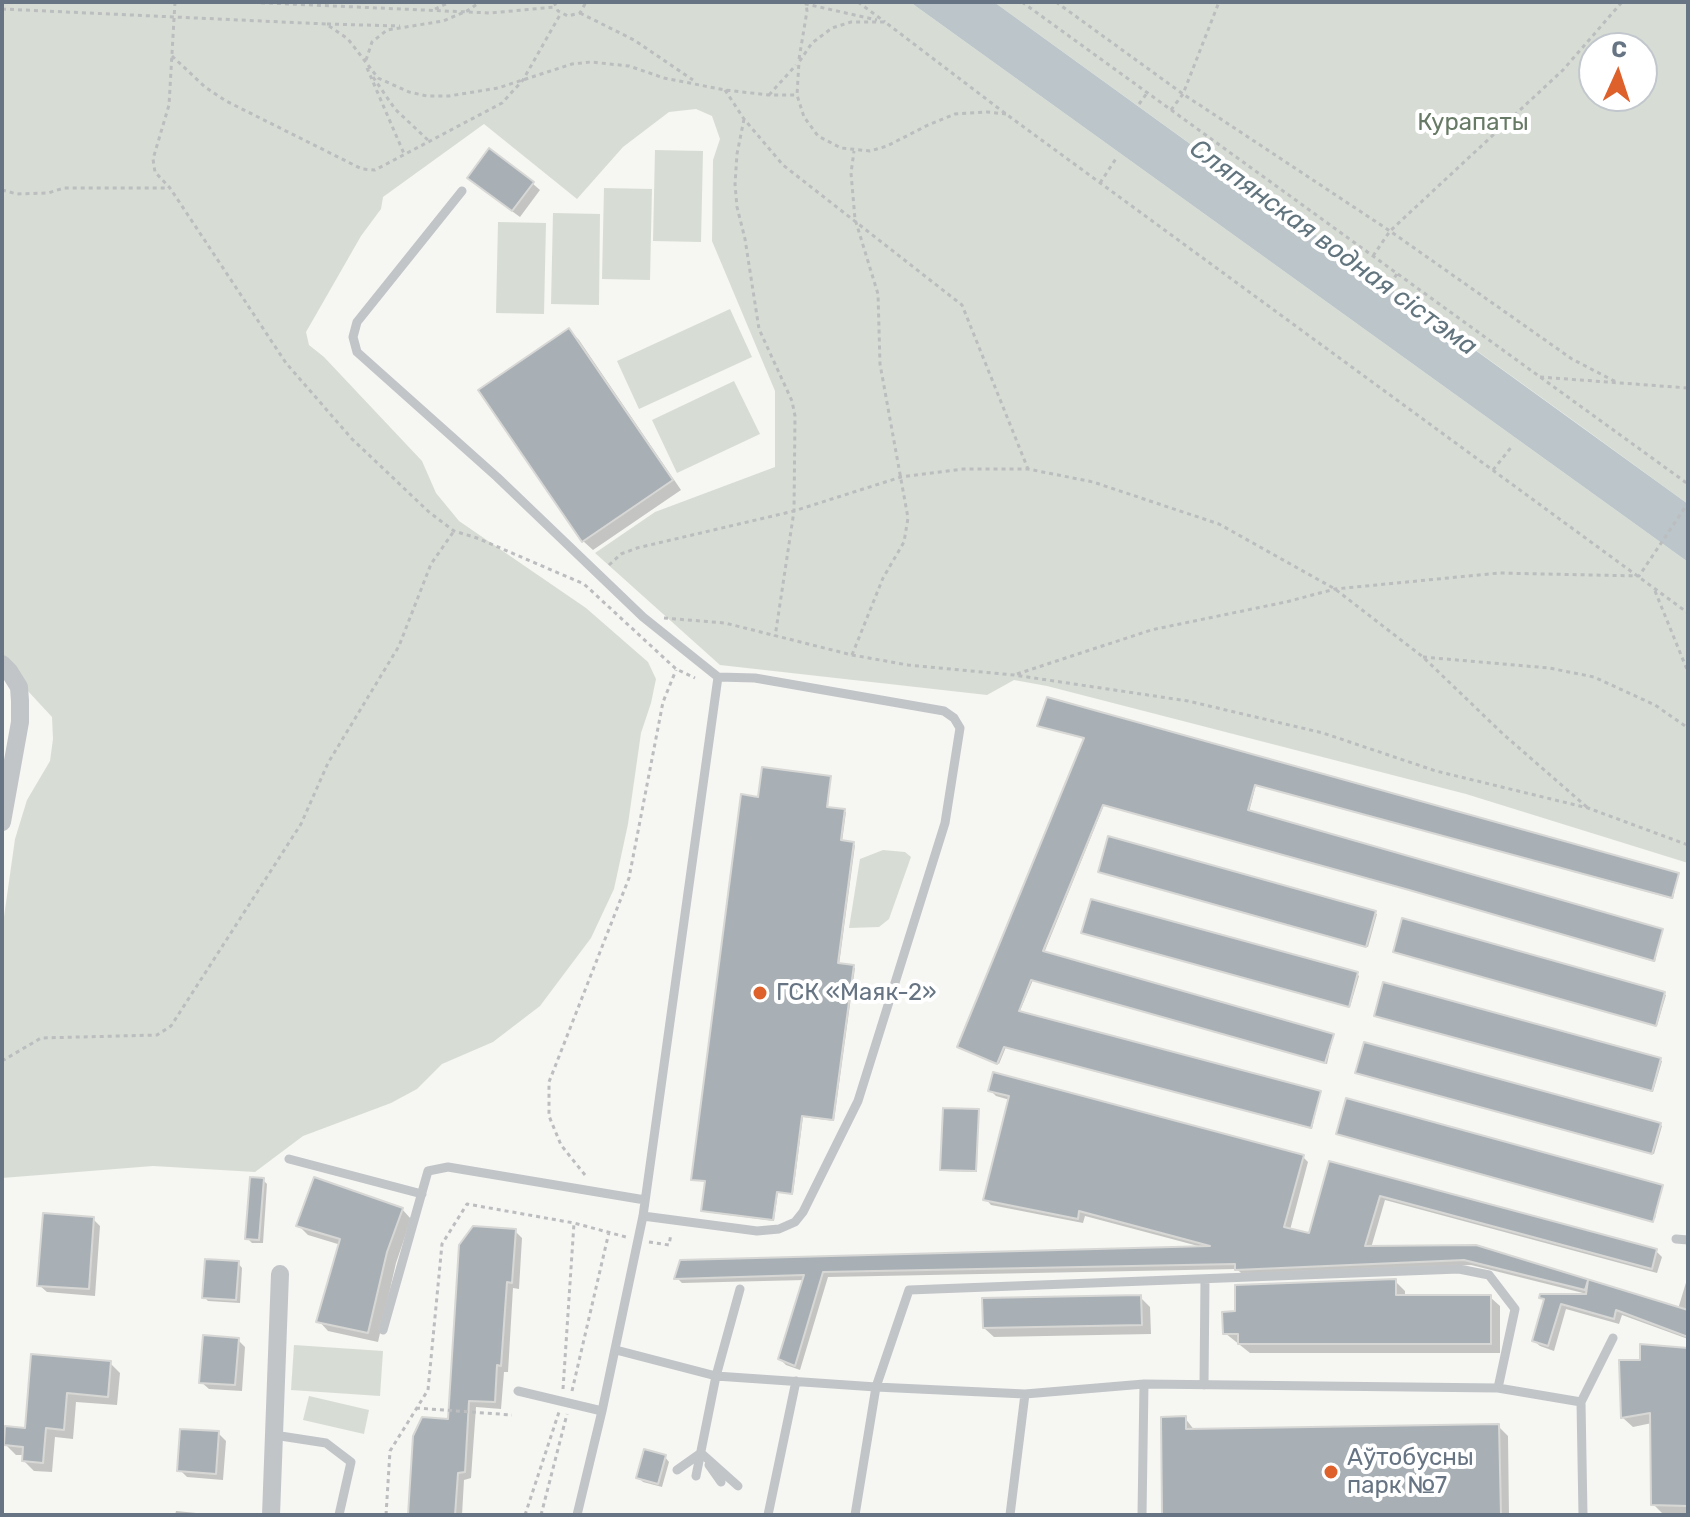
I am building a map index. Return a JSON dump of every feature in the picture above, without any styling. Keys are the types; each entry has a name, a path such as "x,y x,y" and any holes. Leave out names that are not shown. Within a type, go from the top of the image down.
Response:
{"street":[{"path":"2,664 19,687 20,722 2,822"},
{"path":"271,1515 280,1274"}],"lane":[{"path":"462,191 357,322 353,337 357,352 497,477 643,617 718,677 755,678 944,711 954,718 960,728 945,823 858,1101 803,1212 795,1222 779,1229 757,1231 643,1216"},
{"path":"577,1515 616,1350 643,1216 718,677"},
{"path":"289,1159 422,1194"},
{"path":"383,1330 428,1171 448,1167 645,1200"},
{"path":"1676,1239 1688,1240"},
{"path":"855,1515 876,1387 909,1290 1459,1269 1489,1275 1515,1309 1498,1388"},
{"path":"1204,1385 1205,1279"},
{"path":"696,1476 716,1376 740,1289"},
{"path":"1583,1515 1581,1402 1613,1338"},
{"path":"616,1350 716,1376 876,1387 1025,1394 1144,1384 1498,1388 1581,1402"},
{"path":"768,1515 796,1381"},
{"path":"1142,1515 1144,1384"},
{"path":"518,1391 602,1411"},
{"path":"1010,1515 1025,1394"},
{"path":"274,1435 326,1443 351,1462 339,1515"},
{"path":"677,1470 701,1453"},
{"path":"701,1453 721,1482"},
{"path":"701,1453 738,1486"}],"path":[{"path":"175,2 169,105 153,159 155,172 170,188 286,363 352,439 429,512 454,531 584,584 676,669 717,688"},
{"path":"245,2 490,13 554,4 561,13 573,16 580,13 586,2"},
{"path":"431,10 450,2"},
{"path":"405,156 366,63 368,49 387,30 443,21 480,2"},
{"path":"797,2 885,22"},
{"path":"806,2 797,95 804,117 818,136 828,143 854,151 870,151 955,114 1006,114"},
{"path":"858,2 1006,114 1688,613"},
{"path":"1022,2 1397,274"},
{"path":"1056,2 1183,94 1390,231 1572,359 1616,382"},
{"path":"1171,110 1183,94 1219,2"},
{"path":"1373,256 1390,231 1563,70 1622,2"},
{"path":"2,9 408,27"},
{"path":"172,56 205,87 226,101 362,169 375,170 502,103 523,80 561,13"},
{"path":"580,13 634,40 696,82"},
{"path":"769,95 812,43 832,28 851,22 885,22"},
{"path":"326,24 348,39 378,78 427,96 449,96 498,88 572,64 591,62 629,66 664,78 725,90 797,95"},
{"path":"366,63 395,109 430,142"},
{"path":"725,90 744,119 783,165 962,305 1028,469"},
{"path":"1139,104 1147,93"},
{"path":"744,119 737,154 737,207 759,329 792,401 795,416 794,511 775,637"},
{"path":"852,655 883,578 908,531 880,364 878,294 855,219 851,173 854,151"},
{"path":"1100,183 1117,157"},
{"path":"2,190 17,194 48,193 64,188 170,188"},
{"path":"1373,256 1397,274"},
{"path":"1373,256 1688,484"},
{"path":"1390,284 1397,274"},
{"path":"1539,377 1688,388"},
{"path":"1493,470 1513,445"},
{"path":"584,584 599,576 621,554 637,548 794,511 901,477 963,469 1028,469 1093,482 1219,524 1335,589 1423,657 1503,734 1588,808"},
{"path":"1639,576 1688,503"},
{"path":"2,1061 41,1038 157,1035 171,1026 301,824 328,763 399,646 431,564 454,531"},
{"path":"1014,675 1151,630 1335,589 1499,573 1639,576"},
{"path":"1654,587 1688,672"},
{"path":"643,617 725,623 852,655 908,665 1014,675 1188,701 1323,733 1436,771 1588,808 1688,845"},
{"path":"1423,657 1549,668 1594,677 1655,705 1688,728"},
{"path":"606,1193 580,1171 561,1145 549,1116 549,1082 629,878 663,702 676,669"},
{"path":"386,1515 390,1451 428,1390 442,1244 467,1204 574,1223 669,1245 673,1221"},
{"path":"525,1515 566,1403 574,1223"},
{"path":"541,1515 609,1232"},
{"path":"416,1408 512,1415"}],"green space":[{"path":"2,2 910,2 1688,562 1688,863 1466,794 1047,686 1014,680 987,695 720,665 595,553 655,512 775,467 775,391 712,241 713,160 720,139 712,116 696,109 669,112 623,147 577,199 484,124 383,197 381,209 361,236 306,332 309,345 422,461 436,493 459,521 586,608 648,662 656,679 641,733 628,824 614,889 591,938 540,1006 493,1042 442,1064 417,1089 391,1103 303,1136 255,1172 153,1166 2,1178 2,931 15,839 27,800 50,761 53,739 52,717 2,663"},
{"name":"Курапаты","path":"994,2 1688,2 1688,504"},
{"path":"655,150 703,151 701,242 653,241"},
{"path":"604,188 652,189 650,280 602,279"},
{"path":"553,213 600,214 599,305 551,304"},
{"path":"498,222 546,223 544,314 496,313"},
{"path":"730,309 752,357 639,409 617,361"},
{"path":"734,381 760,434 677,473 652,420"},
{"path":"883,850 905,852 911,857 889,919 879,927 849,928 860,859"},
{"path":"294,1345 383,1351 380,1396 291,1390"},
{"path":"309,1396 369,1410 364,1434 303,1420"}],"water":[{"name":"Сляпянская водная сістэма","path":"910,2 994,2 1688,504 1688,562"}],"building":[{"path":"489,148 534,182 512,211 467,178"},
{"path":"569,328 673,480 582,542 478,390"},
{"path":"1047,697 1679,873 1672,898 1255,785 1248,810 1663,929 1654,961 1103,805 1043,951 1334,1034 1325,1063 1031,980 1019,1011 1321,1091 1311,1128 1004,1047 997,1064 957,1047 1084,738 1037,726"},
{"name":"ГСК «Маяк-2»","path":"762,767 831,776 827,807 845,809 841,840 854,842 838,963 854,965 833,1120 802,1116 792,1194 777,1192 773,1220 701,1211 705,1181 691,1180 741,794 758,797"},
{"path":"1108,836 1376,911 1366,947 1098,872"},
{"path":"1091,899 1358,972 1349,1007 1081,933"},
{"path":"1402,918 1665,992 1656,1026 1393,952"},
{"path":"1383,982 1661,1058 1652,1091 1374,1016"},
{"path":"1364,1042 1661,1123 1652,1154 1355,1073"},
{"path":"993,1072 1304,1155 1284,1227 1309,1233 1329,1161 1657,1249 1652,1269 1380,1196 1365,1246 1476,1245 1688,1310 1688,1337 1616,1310 1614,1319 1561,1304 1548,1346 1532,1341 1544,1299 1539,1298 1540,1294 1586,1294 1588,1280 1585,1290 1464,1260 1235,1270 1235,1264 823,1272 795,1366 778,1359 804,1275 674,1279 680,1260 1210,1246 1079,1211 1078,1219 983,1200 1009,1096 988,1091"},
{"path":"1346,1098 1663,1185 1653,1222 1336,1134"},
{"path":"943,1108 979,1109 976,1171 940,1170"},
{"path":"250,1177 264,1178 259,1240 245,1239"},
{"path":"314,1177 403,1208 387,1252 368,1333 316,1322 340,1239 296,1226"},
{"path":"43,1213 94,1217 89,1289 37,1286"},
{"path":"473,1226 516,1229 512,1283 507,1282 495,1402 469,1401 465,1472 458,1473 455,1515 408,1515 413,1436 422,1417 448,1419 459,1245"},
{"path":"205,1259 239,1261 236,1300 202,1298"},
{"path":"1396,1279 1396,1295 1491,1295 1491,1344 1238,1344 1238,1334 1223,1334 1222,1312 1235,1311 1235,1285"},
{"path":"1141,1295 1142,1325 983,1328 982,1298"},
{"path":"203,1335 239,1338 235,1385 199,1383"},
{"path":"1640,1344 1688,1348 1688,1506 1651,1505 1650,1413 1621,1418 1619,1360 1640,1360"},
{"path":"31,1354 111,1361 108,1397 67,1393 64,1430 46,1428 43,1463 22,1461 23,1447 4,1445 5,1426 25,1428"},
{"name":"Аўтобусны парк №7","path":"1186,1416 1186,1429 1499,1424 1501,1515 1162,1515 1161,1417"},
{"path":"180,1429 219,1431 216,1474 177,1471"},
{"path":"644,1449 666,1455 658,1484 636,1478"}],"place":[{"name":"ГСК «Маяк-2»","path":"760,993"},
{"name":"Аўтобусны парк №7","path":"1331,1472"}]}
